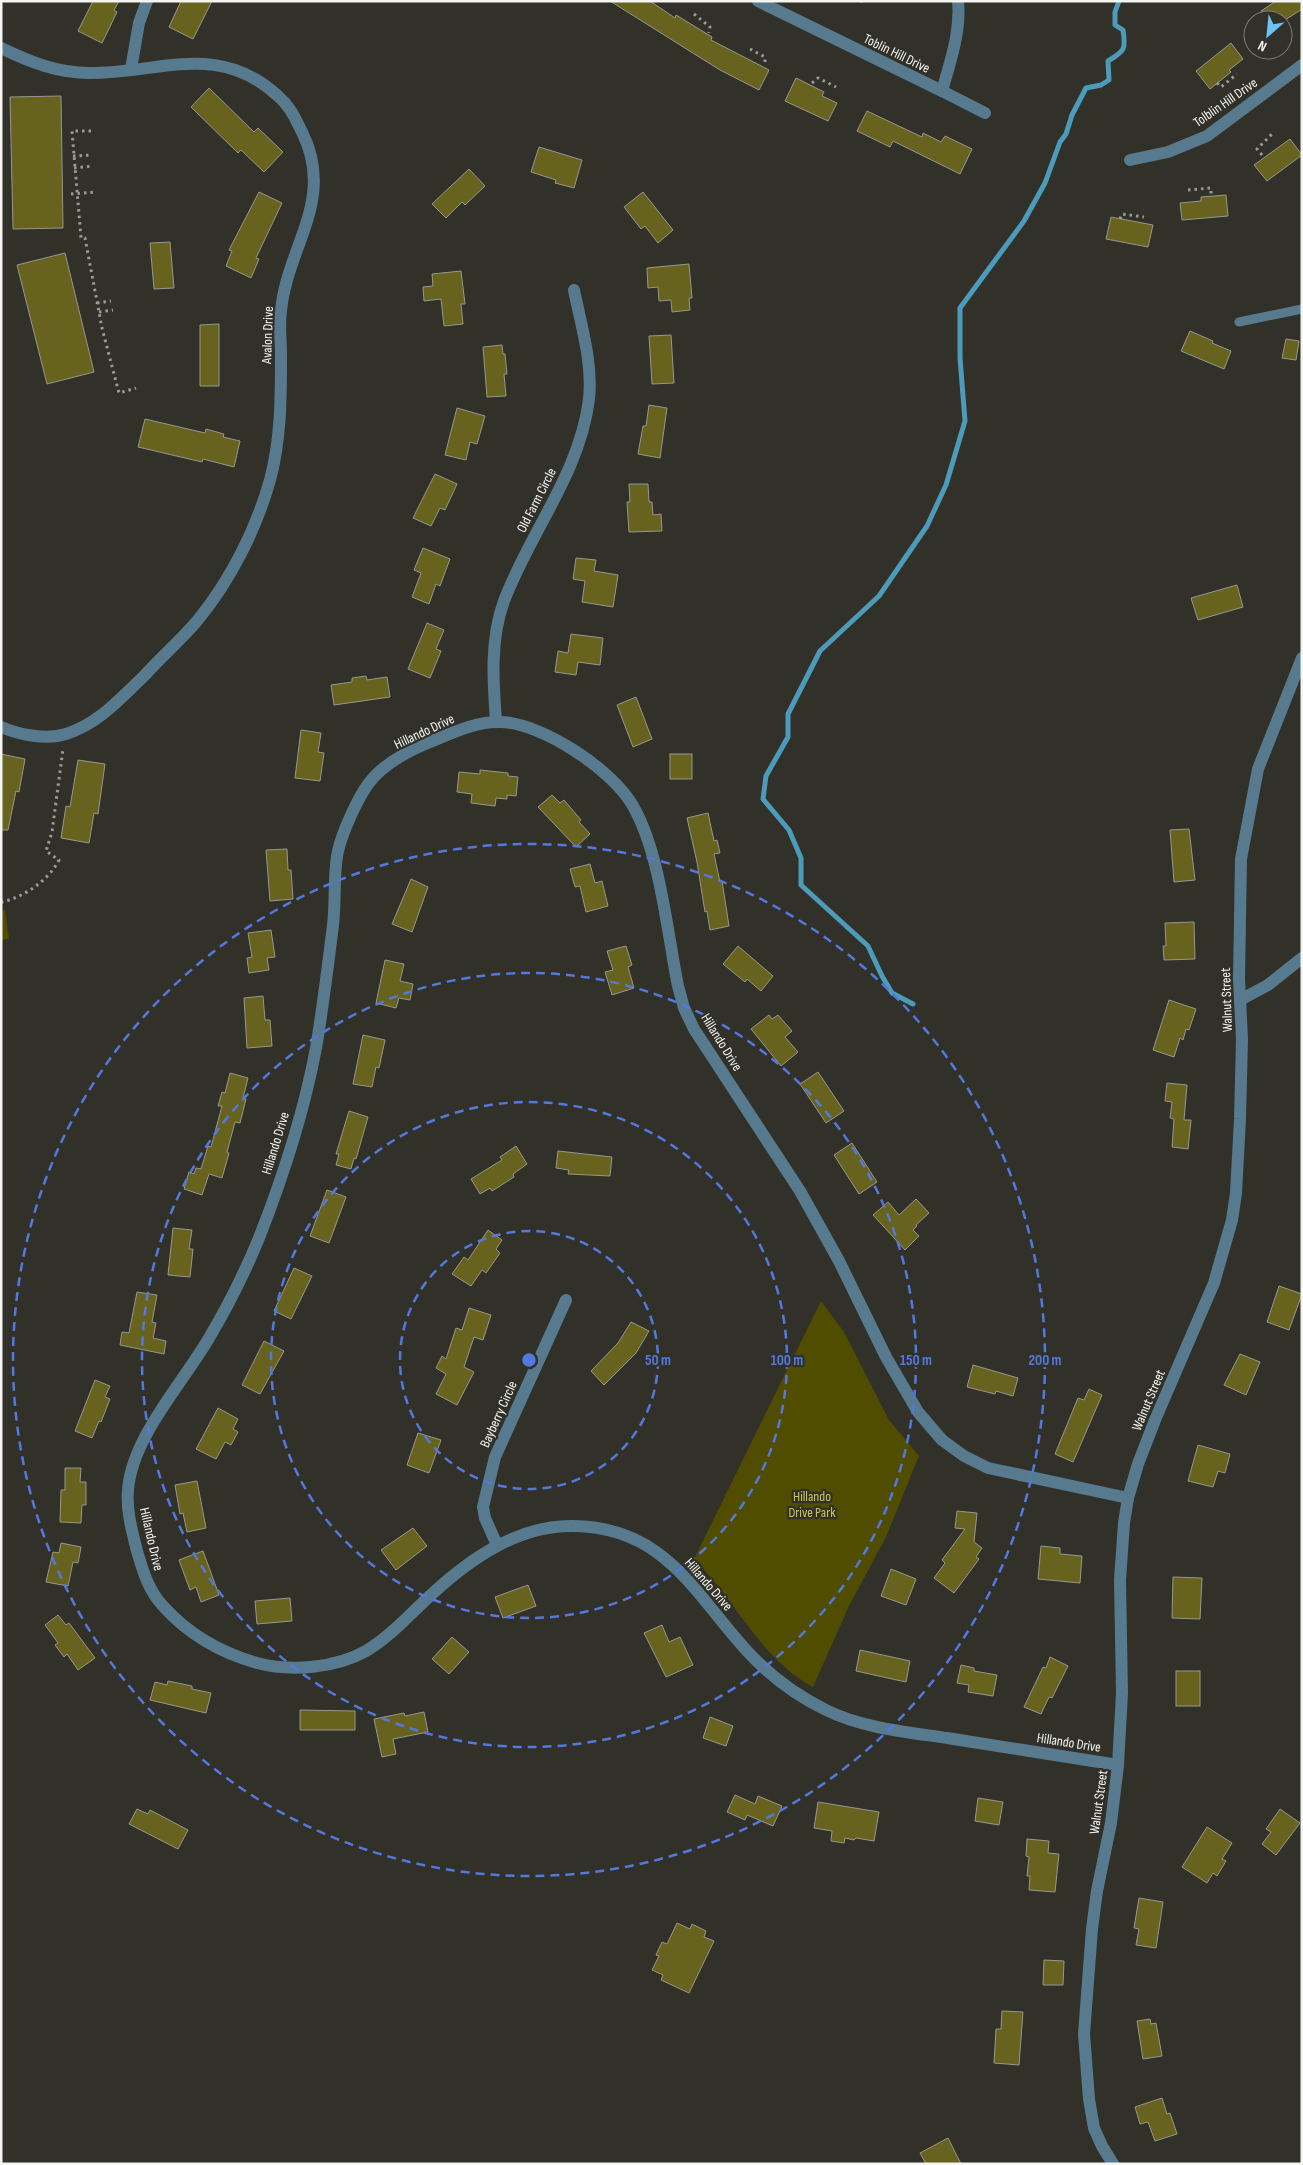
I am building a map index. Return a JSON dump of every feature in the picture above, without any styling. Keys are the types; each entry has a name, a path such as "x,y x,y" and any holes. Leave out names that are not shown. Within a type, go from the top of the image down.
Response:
{"street":[{"path":"131,69 139,23 147,1"},
{"name":"Toblin Hill Drive","path":"758,1 942,91 953,53 959,16 958,1"},
{"name":"Avalon Drive","path":"1,48 32,63 58,71 90,73 207,62 239,70 252,76 277,95 290,108 311,149 315,187 307,226 288,272 281,311 281,414 270,479 256,523 225,582 197,622 112,708 93,722 64,735 23,734 1,727"},
{"name":"Tolblin Hill Drive","path":"1130,160 1168,152 1206,136 1302,65"},
{"path":"942,91 985,113"},
{"name":"Old Farm Circle","path":"496,721 493,661 496,634 504,603 520,565 568,471 582,436 586,416 589,396 587,350 574,290"},
{"name":"Walnut Street","path":"1113,2164 1094,2128 1089,2099 1084,2034 1092,1929 1097,1892 1111,1823 1118,1765 1122,1693 1120,1580 1124,1523 1128,1498 1155,1420 1214,1283 1232,1220 1236,1193 1242,1039 1240,1000 1241,859 1258,769 1302,658"},
{"name":"Hillando Drive","path":"1118,1765 911,1733 854,1721 827,1711 792,1691 761,1665 680,1570 651,1549 621,1533 590,1526 555,1526 534,1531 497,1545 438,1588 390,1634 363,1653 346,1660 319,1665 289,1667 267,1665 236,1656 203,1639 179,1622 160,1603 145,1577 131,1528 127,1496 130,1475 146,1434 208,1342 241,1280 260,1234 289,1151 307,1088 316,1047 334,916 338,850 357,803 369,782 378,772 415,748 463,729 496,721 517,724 558,740 605,773 626,795 636,810 648,838 684,1008 694,1028 800,1191 839,1261 886,1357 918,1412 942,1440 964,1456 988,1468 1128,1498"},
{"path":"1240,1000 1268,985 1302,958"},
{"name":"Bayberry Circle","path":"497,1545 485,1518 483,1507 496,1457 566,1300"}],"lane":[{"path":"1239,322 1302,309"}],"path":[{"path":"860,1 866,1"},
{"path":"694,14 710,28 709,33"},
{"path":"750,49 765,57 765,64"},
{"path":"1217,83 1221,87 1237,74"},
{"path":"812,83 818,78 836,87"},
{"path":"90,131 72,131 80,238 85,238 97,303 119,393 136,388"},
{"path":"1262,155 1257,149 1274,132"},
{"path":"73,156 92,155"},
{"path":"74,168 93,166"},
{"path":"1188,190 1210,188 1211,196"},
{"path":"71,194 95,192"},
{"path":"1120,219 1122,214 1144,217"},
{"path":"97,303 111,301"},
{"path":"99,312 113,310"},
{"path":"1,902 20,895 36,886 59,860 46,852 52,832 60,775 61,752 65,746"}],"green space":[{"path":"5,910 9,939 1,940 1,911"},
{"name":"Hillando Drive Park","path":"821,1301 844,1332 889,1420 919,1456 886,1537 849,1606 813,1687 794,1675 763,1645 723,1592 694,1559"}],"building":[{"path":"93,1 119,1 114,10 117,12 102,43 78,31"},
{"path":"181,1 212,1 193,39 169,27"},
{"path":"610,1 650,1 675,18 676,15 712,37 711,40 769,70 759,90 720,70"},
{"path":"1276,1 1302,1 1302,9 1293,15 1293,10 1262,10"},
{"path":"1231,43 1243,59 1229,70 1231,72 1210,89 1196,71"},
{"path":"796,78 824,92 822,96 837,103 828,121 785,101"},
{"path":"209,88 254,132 258,128 283,152 264,172 241,150 238,153 191,107"},
{"path":"61,96 63,228 13,229 10,97"},
{"path":"867,111 922,137 923,133 941,142 945,136 972,149 960,174 893,141 890,147 857,131"},
{"path":"1290,139 1302,155 1267,181 1254,165"},
{"path":"539,147 582,160 574,188 555,183 556,180 531,172"},
{"path":"469,169 485,186 465,205 462,202 446,218 432,204"},
{"path":"259,192 282,203 256,258 259,259 251,278 226,266 232,251 229,250"},
{"path":"643,192 673,230 658,243 645,226 641,229 624,207"},
{"path":"1226,195 1228,216 1182,220 1180,203 1201,201 1201,197"},
{"path":"1111,217 1153,225 1148,247 1106,239"},
{"path":"170,242 174,288 154,289 150,243"},
{"path":"65,253 94,372 47,384 17,265"},
{"path":"689,264 692,298 689,298 690,310 672,312 671,300 659,301 658,287 648,288 647,268"},
{"path":"461,271 465,304 461,304 463,324 444,326 441,299 424,301 423,287 433,286 432,274"},
{"path":"219,324 219,386 200,386 200,325"},
{"path":"1190,331 1231,351 1224,369 1181,351"},
{"path":"671,335 674,383 652,384 649,336"},
{"path":"1286,339 1299,341 1296,360 1282,358"},
{"path":"502,345 507,374 504,374 506,396 487,397 483,347"},
{"path":"649,405 667,408 660,458 638,454 643,426 646,426"},
{"path":"457,408 485,416 477,444 470,442 466,460 445,455"},
{"path":"145,419 205,433 206,429 224,434 223,437 240,441 234,467 203,459 202,462 138,447"},
{"path":"435,474 457,484 445,510 440,508 431,526 413,518"},
{"path":"629,484 648,484 649,502 652,502 653,515 661,514 662,531 629,532 627,502 630,502"},
{"path":"423,548 450,559 440,586 436,584 429,604 412,597 421,573 414,570"},
{"path":"576,558 596,560 594,571 618,575 613,607 582,602 585,581 573,579"},
{"path":"1237,585 1243,607 1198,620 1191,598"},
{"path":"427,623 444,630 436,649 441,651 430,678 408,669"},
{"path":"571,634 603,638 600,665 578,662 576,675 555,672 558,651 568,653"},
{"path":"366,676 367,680 387,677 390,697 334,705 331,685 352,682 352,678"},
{"path":"636,697 652,739 633,747 617,705"},
{"path":"301,730 321,733 318,752 324,753 320,781 295,778"},
{"path":"1,754 25,759 19,792 16,791 8,830 1,830"},
{"path":"670,754 692,754 692,779 670,779"},
{"path":"78,760 105,764 98,814 94,813 89,843 61,838 66,806 70,807"},
{"path":"480,770 508,773 508,776 518,777 516,796 507,795 507,799 496,798 495,806 471,803 472,794 457,792 459,772 480,774"},
{"path":"552,795 560,803 564,800 590,834 576,847 538,807"},
{"path":"708,813 714,841 717,840 720,853 714,854 720,882 722,881 729,926 710,930 687,818"},
{"path":"1189,829 1195,880 1174,882 1170,830"},
{"path":"287,849 288,870 291,870 293,899 270,901 266,850"},
{"path":"590,864 595,883 602,881 608,906 586,912 580,886 575,887 570,869"},
{"path":"411,879 428,887 412,932 392,924"},
{"path":"1194,922 1195,959 1164,960 1163,946 1166,946 1165,923"},
{"path":"271,930 275,957 267,958 269,970 249,973 247,958 252,957 248,933"},
{"path":"626,946 632,965 628,967 634,988 612,995 605,972 613,970 607,951"},
{"path":"738,946 773,976 761,991 747,979 745,982 723,964"},
{"path":"385,960 404,964 400,981 413,984 410,1000 399,998 396,1008 376,1003"},
{"path":"263,996 265,1020 270,1020 272,1046 247,1048 244,998"},
{"path":"1169,1000 1196,1009 1189,1030 1186,1029 1183,1040 1180,1038 1174,1057 1153,1050"},
{"path":"769,1015 772,1019 778,1015 792,1031 785,1037 798,1052 781,1066 751,1029"},
{"path":"363,1035 385,1040 379,1068 376,1067 372,1087 353,1084"},
{"path":"818,1072 844,1111 826,1123 800,1084"},
{"path":"230,1073 248,1078 243,1098 246,1099 240,1123 235,1122 222,1178 209,1174 202,1195 184,1189 189,1172 194,1174 196,1168 201,1169 208,1146 211,1147 222,1106 218,1106 222,1092 225,1093"},
{"path":"1167,1083 1187,1085 1184,1120 1191,1120 1188,1149 1172,1147 1174,1119 1170,1118 1172,1102 1165,1101"},
{"path":"349,1111 368,1117 356,1159 354,1158 351,1169 336,1165 339,1154 336,1154"},
{"path":"852,1143 877,1182 859,1194 834,1155"},
{"path":"516,1146 527,1164 513,1174 514,1177 492,1191 490,1188 480,1194 471,1179 502,1160 500,1157"},
{"path":"558,1151 612,1157 610,1176 568,1174 569,1170 556,1168"},
{"path":"327,1190 346,1197 329,1243 310,1236"},
{"path":"916,1199 929,1213 916,1225 913,1230 919,1236 905,1250 873,1215 888,1202 899,1215"},
{"path":"173,1228 192,1230 189,1249 193,1249 190,1277 168,1275"},
{"path":"488,1230 502,1240 496,1249 500,1253 486,1273 482,1270 471,1286 452,1274 464,1257 468,1260"},
{"path":"294,1268 312,1276 291,1319 274,1311"},
{"path":"1279,1286 1302,1294 1289,1330 1267,1322"},
{"path":"137,1292 157,1295 152,1322 156,1323 153,1338 166,1341 164,1354 120,1345 122,1332 129,1333"},
{"path":"469,1308 491,1315 483,1340 474,1337 464,1367 474,1372 457,1405 436,1394 446,1374 436,1368 442,1356 446,1359 456,1328 462,1330"},
{"path":"631,1322 649,1331 636,1353 604,1385 591,1371 618,1343"},
{"path":"264,1341 284,1351 260,1394 242,1385"},
{"path":"1240,1354 1260,1362 1246,1395 1224,1385"},
{"path":"973,1365 1018,1378 1013,1396 996,1391 995,1394 967,1387"},
{"path":"95,1380 110,1386 105,1397 110,1399 92,1438 75,1431"},
{"path":"1089,1389 1102,1395 1073,1462 1055,1454 1078,1398 1084,1400"},
{"path":"218,1408 238,1419 233,1429 238,1432 231,1445 225,1442 216,1459 196,1449"},
{"path":"418,1433 441,1440 429,1473 407,1465"},
{"path":"1198,1445 1230,1454 1225,1473 1218,1471 1213,1487 1188,1481"},
{"path":"65,1468 81,1468 80,1482 86,1482 86,1505 82,1505 81,1523 60,1522 61,1490 65,1490"},
{"path":"197,1481 206,1528 187,1532 183,1513 180,1514 175,1485"},
{"path":"957,1511 977,1513 974,1542 982,1548 976,1557 979,1559 954,1593 934,1578 945,1563 942,1560 965,1529 955,1528"},
{"path":"413,1528 427,1546 396,1570 381,1550"},
{"path":"61,1543 81,1547 78,1563 73,1562 68,1586 46,1582 53,1552 59,1553"},
{"path":"1041,1546 1060,1548 1060,1554 1082,1556 1080,1583 1038,1579"},
{"path":"203,1551 219,1595 201,1602 196,1587 190,1590 179,1560"},
{"path":"891,1569 916,1579 906,1605 881,1596"},
{"path":"1173,1577 1202,1578 1200,1619 1172,1618"},
{"path":"528,1585 536,1606 503,1618 495,1597"},
{"path":"290,1598 292,1621 257,1624 255,1601"},
{"path":"58,1615 66,1625 69,1623 95,1658 78,1670 67,1654 64,1657 55,1645 58,1643 45,1625"},
{"path":"662,1625 669,1642 680,1637 693,1665 666,1677 644,1633"},
{"path":"452,1637 469,1652 449,1674 432,1659"},
{"path":"860,1650 910,1661 906,1682 856,1671"},
{"path":"1050,1657 1068,1666 1052,1698 1049,1697 1041,1714 1024,1707 1043,1667 1046,1668"},
{"path":"961,1665 974,1668 974,1671 997,1675 993,1696 968,1692 969,1685 957,1683"},
{"path":"1176,1671 1200,1671 1200,1706 1176,1706"},
{"path":"168,1681 192,1686 192,1689 211,1693 206,1713 150,1700 155,1682 167,1685"},
{"path":"300,1710 355,1711 355,1730 300,1730"},
{"path":"424,1712 428,1732 393,1739 396,1754 382,1757 374,1719 404,1713 405,1716"},
{"path":"710,1717 733,1726 726,1746 703,1738"},
{"path":"735,1795 755,1804 758,1796 782,1806 773,1826 747,1815 745,1820 727,1812"},
{"path":"978,1798 1003,1802 999,1825 975,1821"},
{"path":"818,1802 879,1812 874,1841 845,1838 844,1843 831,1841 832,1831 814,1828"},
{"path":"137,1809 148,1814 150,1810 188,1830 178,1849 129,1824"},
{"path":"1280,1809 1300,1823 1276,1855 1262,1844 1271,1832 1266,1829"},
{"path":"1207,1827 1232,1843 1222,1859 1226,1861 1217,1876 1213,1873 1207,1883 1182,1867"},
{"path":"1027,1839 1049,1841 1048,1853 1059,1854 1055,1892 1029,1890 1030,1876 1027,1876 1029,1857 1026,1856"},
{"path":"1139,1898 1163,1902 1156,1948 1136,1945 1139,1929 1134,1928"},
{"path":"677,1923 690,1929 692,1924 706,1931 704,1937 714,1941 689,1993 661,1980 663,1975 652,1970 659,1956 656,1955 662,1942 667,1944"},
{"path":"1044,1960 1064,1961 1063,1985 1043,1985"},
{"path":"1002,2011 1023,2012 1019,2065 994,2063 996,2029 1001,2029"},
{"path":"1150,2019 1151,2024 1156,2023 1162,2056 1143,2059 1137,2021"},
{"path":"1162,2098 1167,2114 1170,2113 1177,2134 1155,2141 1148,2122 1140,2124 1135,2107"},
{"path":"948,2138 961,2164 926,2164 920,2153"}],"waterway":[{"path":"913,1004 892,993 868,946 801,885 801,858 789,830 763,799 766,776 788,737 788,714 820,651 879,596 927,526 946,485 965,421 960,358 960,308 1024,221 1045,183 1060,142 1066,134 1072,115 1086,88 1101,85 1109,80 1108,61 1118,55 1124,46 1123,30 1115,25 1115,12 1119,1"}]}
